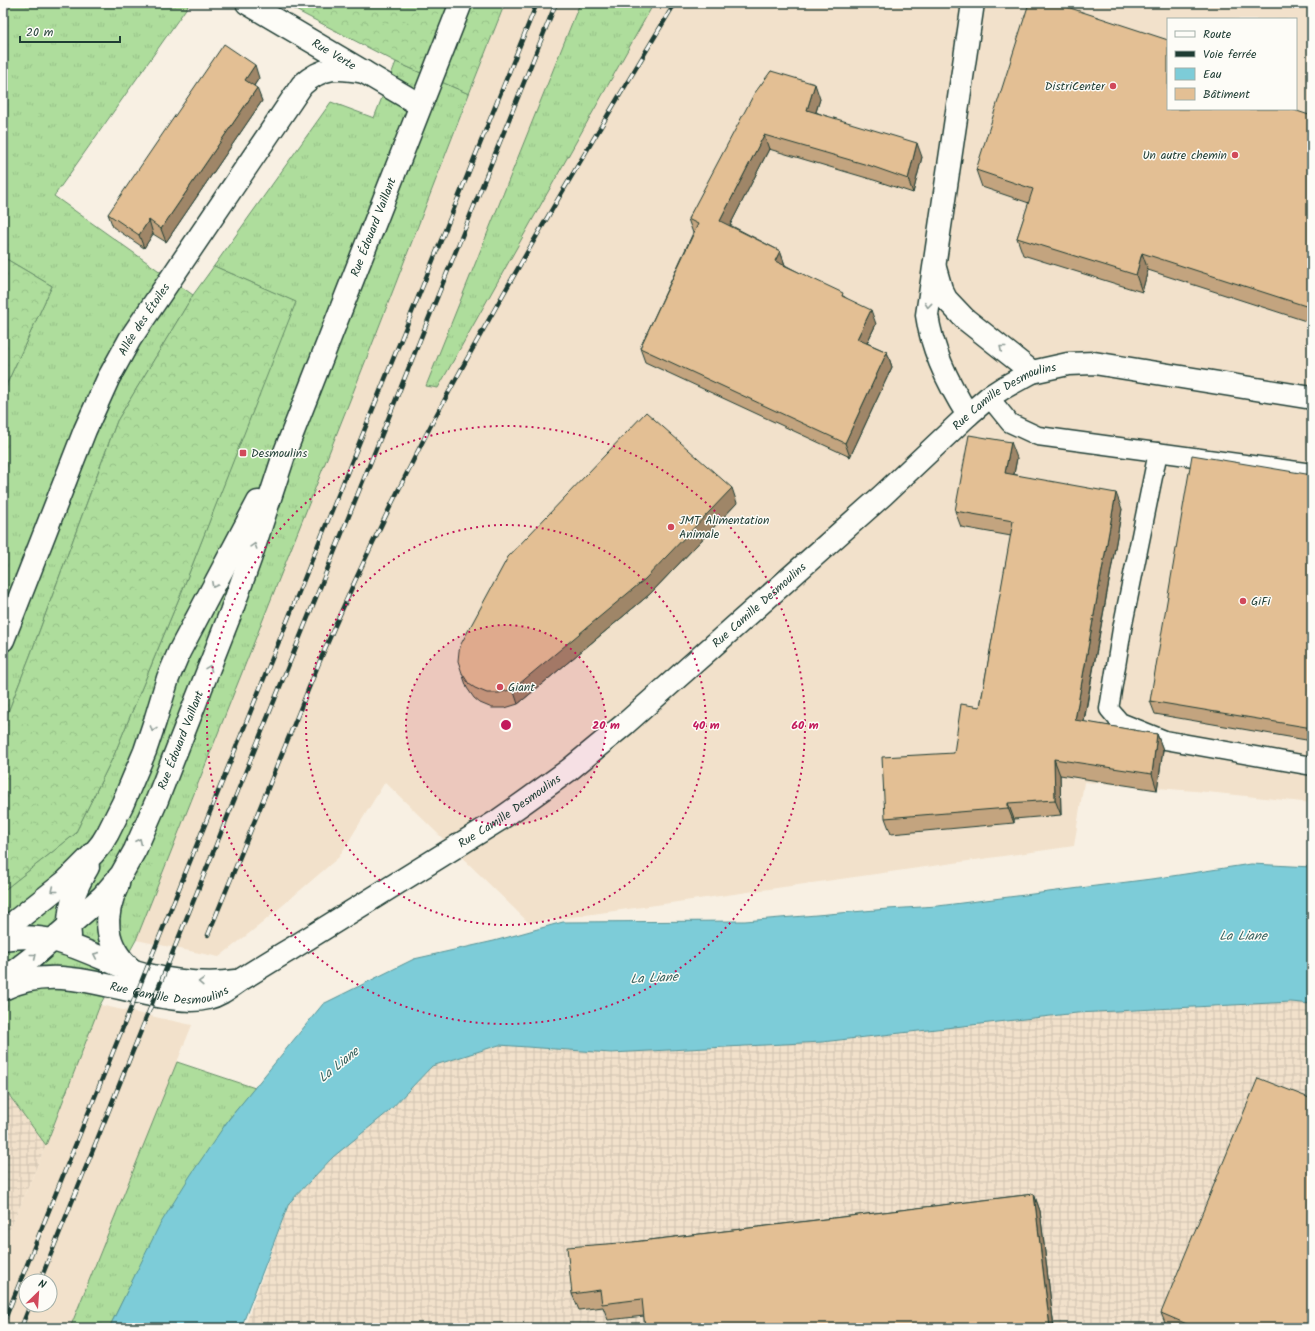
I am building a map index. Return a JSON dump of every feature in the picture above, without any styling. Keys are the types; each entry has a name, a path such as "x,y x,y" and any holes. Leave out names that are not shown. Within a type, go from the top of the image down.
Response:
{"street":[{"name":"Rue Verte","path":"247,3 420,105"},
{"name":"Rue Édouard Vaillant","path":"3,980 65,937 121,875 135,850 153,810 231,612 285,452 461,3"},
{"path":"968,415 955,394 944,371 933,343 928,326 927,315 973,3"},
{"name":"Allée des Étoiles","path":"3,640 85,430 108,380 130,339 302,85 314,75 328,69 338,68 364,72"},
{"path":"934,267 946,299 965,319 1032,372"},
{"name":"Rue Camille Desmoulins","path":"3,990 20,983 43,978 75,979 155,996 184,1000 207,999 224,992 499,820 569,770 647,704 877,501 968,415 989,397 1032,372 1054,366 1094,363 1312,398"},
{"name":"Rue Édouard Vaillant","path":"3,931 65,882 102,843 130,786 155,721 168,678 179,652 285,452"},
{"name":"Rue Camille Desmoulins","path":"95,983 77,962 65,937 72,900 82,877 102,843"},
{"name":"Rue Camille Desmoulins","path":"121,875 110,904 108,924 114,948 122,960 132,970"},
{"name":"Rue Camille Desmoulins","path":"3,939 22,937 65,937 132,970 163,978 191,982 224,983 240,981"}],"lane":[{"path":"989,397 1010,423 1038,436 1312,473"},
{"path":"1158,452 1122,629 1109,709 1120,722 1165,740 1312,766"}],"shaded area":[{"path":"505,3 1312,3 1312,803 1207,792 1084,782 1074,846 529,923 385,782 339,857 261,924 219,957 136,940 375,337"},
{"path":"1291,1002 1312,1004 1312,1328 244,1328 289,1203 333,1157 388,1112 432,1066 499,1045 611,1053 822,1042 1077,1013"},
{"path":"100,1005 192,1025 70,1328 3,1328 3,1246 46,1145"},
{"path":"3,1087 46,1145 3,1246"}],"green space":[{"path":"3,3 190,3 54,196 193,295 117,421 3,725 3,392 52,286 3,257"},
{"path":"282,3 505,3 469,94 396,62"},
{"path":"580,3 654,3 438,388 426,386"},
{"path":"396,62 469,94 375,337 136,940 100,1005 46,1145 3,1087 3,891 75,834 114,755 182,591 295,302 214,266 331,102 374,118"},
{"path":"3,257 52,286 3,392"},
{"path":"214,266 296,302 182,591 114,755 75,834 3,891 3,725 117,421 193,295"},
{"path":"177,1062 255,1088 229,1119 134,1278 109,1328 70,1328"}],"water":[{"name":"La Liane","path":"1251,864 1312,867 1312,1004 1291,1002 1077,1013 822,1042 611,1053 499,1045 432,1066 388,1112 333,1157 289,1203 241,1328 109,1328 159,1226 190,1176 229,1119 323,1004 414,959 494,941 563,922 745,921 938,906 1159,878"}],"building":[{"path":"1029,3 1055,3 1167,40 1167,110 1294,110 1312,116 1312,308 1142,253 1136,275 1017,238 1033,189 976,170"},
{"path":"224,44 255,65 245,80 257,88 161,229 149,220 139,235 108,214"},
{"path":"771,71 815,84 807,110 917,143 908,179 871,166 764,135 720,221 780,251 775,261 843,293 842,296 871,310 857,339 887,352 845,443 640,348 698,224 688,219 754,94"},
{"path":"646,412 732,488 645,579 513,689 499,693 487,693 475,688 469,684 462,673 458,661 459,651 461,644 508,557"},
{"path":"969,435 1011,442 1005,473 1116,493 1075,720 1157,734 1152,774 1054,759 1055,800 1008,803 1008,808 885,818 882,757 954,753 961,704 980,707 1013,521 955,511"},
{"name":"GiFi","path":"1192,455 1312,475 1312,728 1150,701"},
{"path":"1258,1078 1312,1099 1312,1328 1196,1328 1161,1313"},
{"path":"1034,1194 1050,1328 645,1328 642,1299 602,1304 600,1290 572,1294 567,1247 633,1242"}],"railway":[{"path":"3,1324 537,3"},
{"path":"43,1273 556,3"},
{"path":"208,935 319,663 375,539 435,417 528,250 675,3"},
{"path":"21,1328 27,1313"}],"place":[{"name":"DistriCenter","path":"1113,86"},
{"name":"Un autre chemin","path":"1235,155"},
{"name":"Desmoulins","path":"243,453"},
{"name":"JMT Alimentation Animale","path":"671,527"},
{"name":"GiFi","path":"1243,601"},
{"name":"Giant","path":"500,687"}]}
